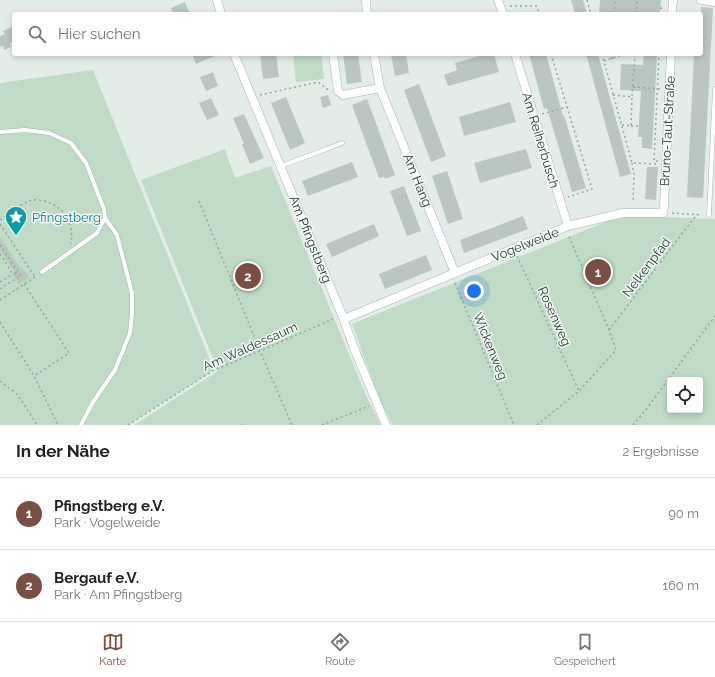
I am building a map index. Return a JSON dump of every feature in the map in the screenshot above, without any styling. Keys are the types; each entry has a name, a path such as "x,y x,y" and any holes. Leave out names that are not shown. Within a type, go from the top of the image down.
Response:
{"street":[{"path":"217,0 220,12"},
{"path":"366,0 367,12"},
{"path":"672,12 673,0"},
{"path":"700,0 715,2"},
{"name":"Am Pfingstberg","path":"235,56 386,425"},
{"path":"333,56 338,91 343,95 380,88"},
{"name":"Am Hang","path":"374,56 380,88 455,273"},
{"name":"Am Reiherbusch","path":"516,56 568,226"},
{"name":"Bruno-Taut-Straße","path":"664,210 671,56"},
{"name":"Vogelweide","path":"343,317 455,273 568,226 623,213 664,210"}],"lane":[{"path":"708,215 715,89"},
{"path":"0,132 25,130 49,133 70,143 86,163 104,209 105,218 117,235 132,293 130,333 115,370 93,402 80,425"},
{"path":"281,166 342,142"},
{"path":"42,272 98,233 105,218"}],"path":[{"path":"587,0 590,12"},
{"path":"614,12 615,0"},
{"path":"636,12 637,0"},
{"path":"499,3 537,6 539,12"},
{"path":"552,56 592,189 559,199"},
{"path":"602,56 632,163 634,174 632,202"},
{"path":"604,62 620,56"},
{"path":"631,126 635,56"},
{"path":"252,97 318,82 330,91 338,91"},
{"path":"633,88 669,90"},
{"path":"613,96 632,97"},
{"path":"534,117 567,106"},
{"path":"621,125 639,126"},
{"path":"632,163 666,165"},
{"path":"0,220 29,201 36,200 54,204 63,212 70,223 72,235 71,246 67,255"},
{"path":"199,201 292,425"},
{"path":"664,210 708,215"},
{"name":"Nelkenpfad","path":"609,330 697,214"},
{"path":"0,224 35,277 0,300"},
{"path":"537,425 579,391 616,350 609,330 568,235 568,226"},
{"path":"0,245 21,276 18,277 15,273 16,278 0,289"},
{"name":"Rosenweg","path":"514,248 579,391"},
{"path":"0,254 11,271 10,276 0,282"},
{"name":"Wickenweg","path":"455,273 459,291 514,425"},
{"path":"24,284 69,353 34,376"},
{"path":"633,425 715,316"},
{"name":"Am Waldessaum","path":"128,425 214,370 343,317"},
{"path":"0,322 34,376 58,425"},
{"path":"0,381 18,395 38,425"},
{"path":"322,425 376,403"}],"green space":[{"path":"293,56 321,56 324,79 296,82"},
{"path":"93,70 214,370 128,425 0,425 0,83"},
{"path":"225,149 235,178 271,166 368,400 381,425 134,425 218,371 141,180"},
{"path":"633,216 715,219 715,425 393,425 380,401 352,324 608,221"}],"building":[{"path":"571,0 583,0 586,12 574,12"},
{"path":"600,0 661,0 660,12 599,12"},
{"path":"185,2 189,12 172,12 171,8"},
{"path":"701,7 713,8 703,198 687,197 694,56 703,56 703,12 701,12"},
{"path":"12,27 11,47 4,50 3,46 0,47 0,36 5,34 3,31"},
{"path":"193,56 214,56 196,64"},
{"path":"260,56 276,56 279,77 263,79"},
{"path":"343,56 358,56 362,82 347,84"},
{"path":"391,56 406,56 409,73 395,76"},
{"path":"479,56 495,56 499,72 448,86 444,75 457,70 455,63"},
{"path":"530,56 547,56 563,116 564,115 586,188 572,192 547,108 544,109"},
{"path":"587,56 599,56 631,174 620,177"},
{"path":"644,56 657,56 652,149 642,148 642,137 638,137 641,91 620,90 621,64 643,65"},
{"path":"213,72 218,86 206,91 200,77"},
{"path":"419,84 446,156 431,162 404,90"},
{"path":"328,95 331,105 323,108 320,97"},
{"path":"286,97 305,143 290,150 271,103"},
{"path":"211,98 219,115 207,120 199,103"},
{"path":"367,99 395,175 385,179 384,177 379,178 352,105"},
{"path":"510,102 516,122 464,136 459,117"},
{"path":"244,114 264,158 250,164 242,144 244,144 233,118"},
{"path":"526,149 532,168 480,183 474,163"},
{"path":"352,162 358,177 308,196 302,181"},
{"path":"647,167 658,167 656,200 645,199"},
{"path":"447,171 463,219 448,224 432,176"},
{"path":"404,186 421,231 407,236 390,191"},
{"path":"523,216 528,229 464,253 460,240"},
{"path":"374,224 379,236 332,257 326,244"},
{"path":"0,237 20,268 22,267 29,277 19,284 12,274 14,272 0,250"},
{"path":"426,255 432,270 385,289 379,274"}],"place":[{"name":"Pfingstberg","path":"16,236"},
{"name":"Pfingstberg e.V.","path":"598,272"},
{"name":"Bergauf e.V.","path":"248,276"}]}
